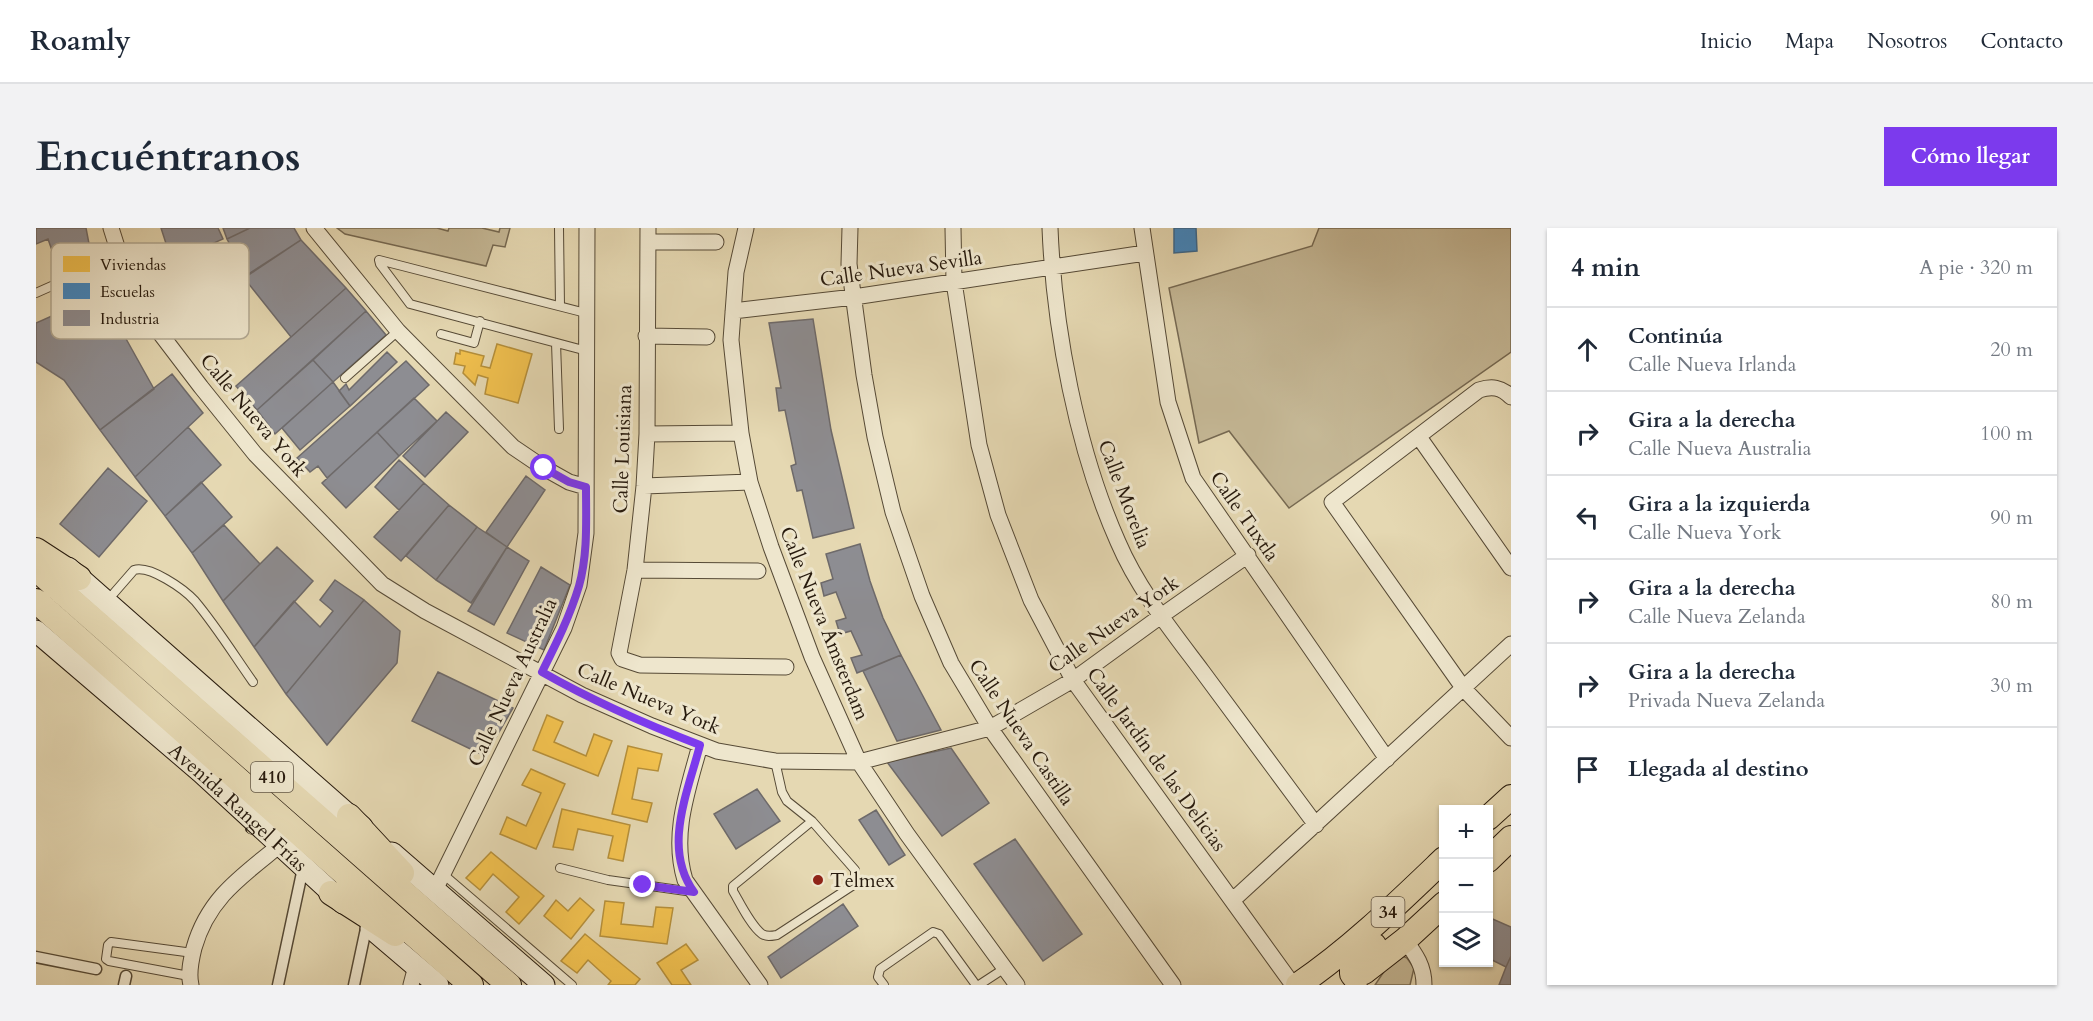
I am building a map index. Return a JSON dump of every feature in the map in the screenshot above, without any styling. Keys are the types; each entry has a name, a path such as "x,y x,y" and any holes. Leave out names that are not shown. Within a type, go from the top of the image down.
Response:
{"main road":[{"path":"36,540 349,816 439,882 544,985"},
{"path":"36,550 79,578"},
{"name":"410","path":"36,569 509,985"},
{"name":"410","path":"36,601 467,982"},
{"name":"Avenida Rangel Frías","path":"36,631 202,773 303,868 367,924 413,976 438,985"},
{"path":"1493,814 1511,797"},
{"path":"349,816 489,968"},
{"path":"1489,859 1511,838"},
{"name":"34","path":"1298,985 1330,963 1361,937 1439,863"},
{"path":"1352,982 1352,966 1406,915 1426,877"},
{"path":"331,893 467,982"},
{"name":"34","path":"1352,982 1405,940 1439,908"}],"street":[{"name":"Calle Nueva York","path":"111,228 115,243"},
{"path":"315,228 398,331 513,447 569,482 586,487"},
{"name":"Calle Nueva Australia","path":"439,882 564,628 579,585 586,533 587,228"},
{"name":"Calle Nueva Ámsterdam","path":"746,228 736,272 731,340 741,433 750,482 771,547 812,657 859,762 907,834 1017,985"},
{"name":"Calle Nueva Castilla","path":"850,228 849,264 875,437 893,512 922,596 951,663 990,728 1173,985"},
{"name":"Calle Jardín de las Delicias","path":"953,228 954,282 979,445 998,515 1030,600 1073,680 1293,985"},
{"name":"Calle Morelia","path":"1050,228 1051,267 1066,362 1086,458 1118,542 1161,616 1316,825"},
{"name":"Calle Tuxtla","path":"1142,228 1168,402 1193,478 1387,759"},
{"path":"648,235 716,242"},
{"name":"Calle Louisiana","path":"648,235 647,434 644,486 635,570 619,647 620,656 629,663 640,665 786,667"},
{"name":"Calle Nueva Sevilla","path":"733,311 854,297 1145,253"},
{"path":"646,336 707,337"},
{"name":"Calle Nueva York","path":"164,339 255,454 382,584 425,611 582,695 652,726 717,751 775,761 859,762 990,728 1073,680 1248,555"},
{"path":"1511,397 1498,387 1479,390 1332,502 1464,689 1511,738"},
{"path":"647,434 741,433"},
{"path":"1419,437 1511,568"},
{"path":"644,486 750,482"},
{"path":"635,570 758,571"},
{"path":"1233,900 1511,644"},
{"path":"700,745 680,824 678,849 685,880 760,985"},
{"path":"190,981 193,953 203,922 221,894 280,845"},
{"path":"278,985 303,868"},
{"path":"354,985 367,924"},
{"path":"1405,940 1419,959 1424,974 1424,985"},
{"path":"36,957 96,969"}],"lane":[{"path":"559,228 560,306"},
{"path":"586,313 380,259 380,264 410,304 587,351"},
{"path":"36,293 51,286"},
{"path":"441,334 474,344 480,321"},
{"path":"345,378 398,331"},
{"path":"556,343 560,429"},
{"path":"106,602 134,570 141,568 153,572 193,600 253,682"},
{"path":"775,761 782,792 787,801 812,822 855,870 855,883 777,935 766,936 754,925 733,891 733,886 812,822"},
{"path":"560,868 608,880 694,892"},
{"path":"439,882 572,985"},
{"path":"884,985 878,977 880,969 933,932 939,934 977,985 1005,968"},
{"path":"190,981 106,959 108,945 111,942 193,953"}],"shaded area":[{"path":"337,228 437,228 448,231 449,228 482,228 499,232 500,228 510,228 505,247 493,245 486,266 345,234"},
{"path":"1319,228 1511,228 1511,352 1289,508 1229,431 1199,443 1169,288 1312,246"},
{"path":"1399,954 1407,958 1414,968 1410,985 1375,985 1387,967"}],"building: Viviendas":[{"path":"497,344 532,354 518,403 485,394 488,378 478,375 475,385 463,373 465,366 454,364 456,353 460,354 460,350 484,356 481,366 490,368"},
{"path":"547,715 563,722 554,742 586,756 594,734 612,741 598,776 533,750"},
{"path":"628,746 662,754 658,771 638,768 632,799 652,803 647,822 612,814"},
{"path":"531,769 565,784 536,849 500,834 507,817 526,826 541,793 522,785"},
{"path":"562,809 630,825 623,861 608,858 613,836 578,829 573,850 553,847"},
{"path":"491,852 544,896 519,924 506,912 519,897 493,874 480,890 466,878"},
{"path":"580,898 594,910 571,939 544,916 556,900 568,911"},
{"path":"605,901 624,903 621,924 653,927 656,907 673,908 667,944 600,936"},
{"path":"585,934 640,979 635,985 608,985 611,981 588,960 577,973 561,961"},
{"path":"686,944 698,960 681,970 691,985 672,985 657,963"}],"building: Escuelas":[{"path":"1174,228 1196,228 1197,251 1174,253"}],"building: Industria":[{"path":"36,228 86,228 89,243 51,243 51,248 48,239 36,244"},
{"path":"161,228 218,228 223,239 214,243 166,243"},
{"path":"223,228 250,228 227,239"},
{"path":"250,228 294,228 301,240 249,274 249,243 229,243 227,239"},
{"path":"301,240 346,288 291,337 249,284 249,275"},
{"path":"346,288 366,311 257,410 236,386"},
{"path":"366,311 386,335 333,382 313,360"},
{"path":"51,316 51,339 126,339 154,389 100,430 64,380 36,362 36,323"},
{"path":"813,319 831,430 854,528 813,538 802,490 797,491 791,466 796,464 785,410 779,411 776,388 781,388 769,323"},
{"path":"387,352 397,362 350,406 339,391 346,384 349,390"},
{"path":"313,360 333,382 275,434 257,410"},
{"path":"406,361 429,385 327,478 318,466 310,472 297,458"},
{"path":"172,374 203,413 135,477 100,430"},
{"path":"333,382 350,406 300,450 282,428"},
{"path":"414,398 437,421 399,456 377,432"},
{"path":"446,412 468,432 425,477 403,456"},
{"path":"188,427 221,465 165,516 135,477"},
{"path":"377,432 399,456 346,508 322,483"},
{"path":"399,460 424,483 399,510 375,487"},
{"path":"108,468 147,501 99,557 60,524"},
{"path":"526,476 545,490 507,547 486,532"},
{"path":"201,482 232,517 192,553 165,516"},
{"path":"424,483 449,505 401,561 374,537"},
{"path":"449,505 477,527 436,580 406,556"},
{"path":"224,525 260,564 223,601 192,553"},
{"path":"477,527 507,547 471,603 436,580"},
{"path":"860,544 883,618 901,655 857,673 851,658 862,655 851,631 840,634 836,621 846,618 836,592 824,596 821,583 833,579 826,554"},
{"path":"277,547 313,581 254,647 223,601"},
{"path":"507,547 529,561 494,625 468,611"},
{"path":"541,567 570,585 544,650 507,633"},
{"path":"335,580 364,600 286,694 254,647 294,601 320,627 333,611 320,600"},
{"path":"364,600 400,631 397,663 327,745 286,694"},
{"path":"901,655 941,730 897,741 863,671"},
{"path":"438,672 513,708 485,756 412,721"},
{"path":"951,748 989,803 942,836 887,762"},
{"path":"757,789 780,821 736,849 714,814"},
{"path":"876,810 905,855 889,865 859,820"},
{"path":"1015,839 1082,934 1043,961 974,864"},
{"path":"843,904 858,926 781,978 768,957"},
{"path":"1493,919 1511,927 1511,956 1506,967 1493,960"},
{"path":"1511,956 1511,985 1499,985 1506,967"}],"place":[{"name":"Telmex","path":"818,880"}],"route":[{"path":"544,468 569,482 586,487 586,533 579,585 564,628 542,672 582,695 700,745 680,824 678,849 685,880 694,892 643,885"}]}
